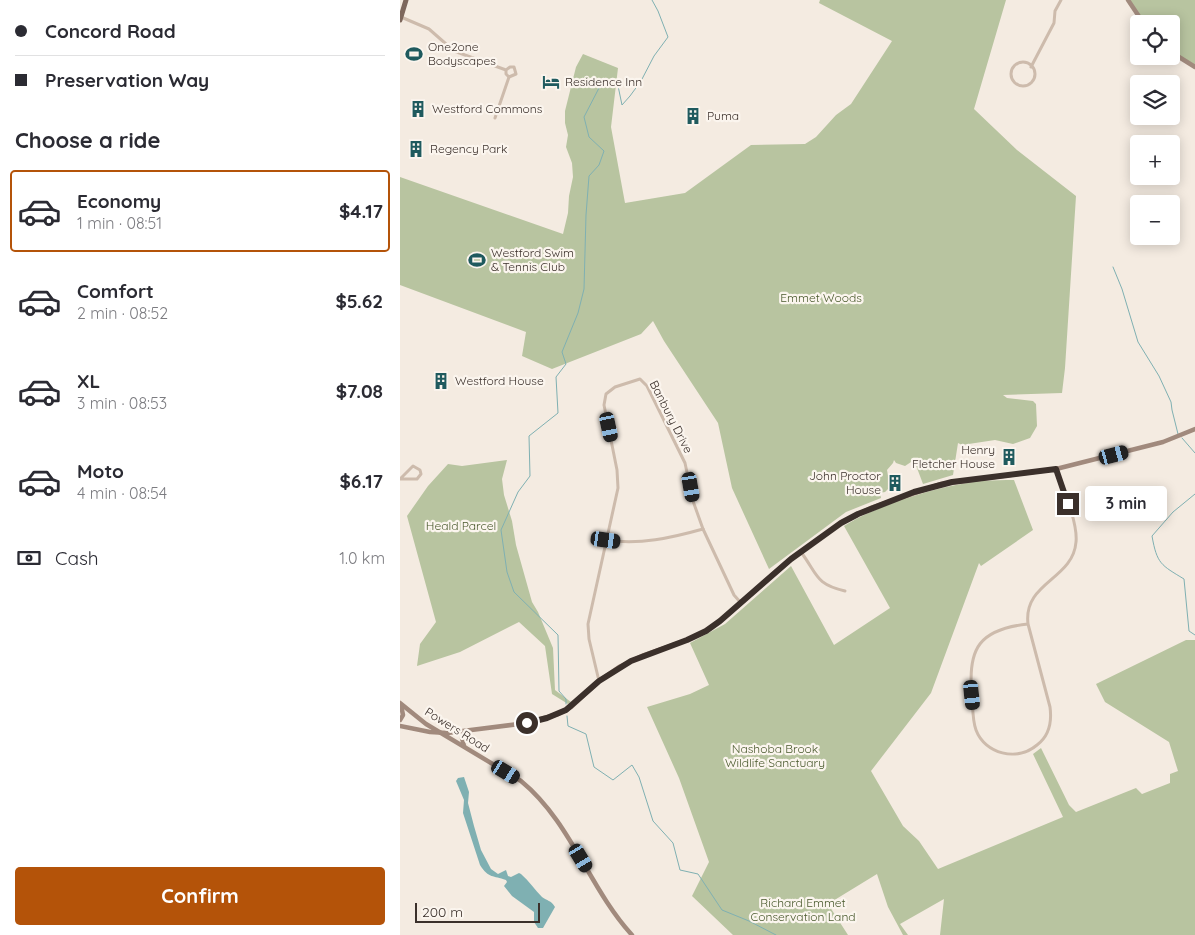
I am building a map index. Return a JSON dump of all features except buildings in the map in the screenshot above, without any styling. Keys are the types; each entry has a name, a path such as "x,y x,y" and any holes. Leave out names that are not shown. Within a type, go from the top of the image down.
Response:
{"main road":[{"path":"400,19 406,0"},
{"path":"1128,0 1138,15"},
{"path":"1180,58 1195,67"},
{"path":"400,726 440,732 466,731 527,723 558,714 571,707 599,681 631,661 706,631 801,552 849,518 871,508 927,488 952,482 1056,469 1163,442 1195,429"},
{"path":"400,703 403,715 400,720"},
{"name":"Powers Road","path":"400,703 440,732 521,781 542,800 576,850 613,912 632,935"},
{"path":"465,747 462,738 466,731"}],"street":[{"path":"1031,66 1022,63 1015,66 1011,72 1014,83 1021,86 1031,82 1034,76 1031,66 1054,23 1058,4 1061,0"},
{"path":"400,19 429,29 454,51 506,70"},
{"path":"495,118 509,77 516,74 516,69 512,66 506,70"},
{"path":"506,70 506,74 509,77"},
{"name":"Banbury Drive","path":"599,681 589,639 588,624 614,510 618,480 604,399 610,391 635,380 644,381 680,452 688,473 693,501 703,529 734,594 741,603"},
{"path":"413,466 420,470 421,474 417,479 400,479 413,466"},
{"path":"1028,624 1002,628 985,638 977,648 970,667 976,730 988,746 1007,754 1027,752 1038,744 1046,734 1050,721 1050,707 1028,624 1028,610 1033,597 1068,564 1076,546 1073,522 1056,469"},
{"path":"606,540 633,542 654,540 703,529"},
{"path":"801,552 821,582 827,586 845,591"}],"green space":[{"name":"Emmet Woods","path":"820,0 1006,0 974,109 1017,150 1076,196 1065,368 1062,393 1003,395 1007,398 1033,401 1036,404 1037,426 1030,438 1013,444 995,440 962,445 958,443 953,475 923,484 914,460 905,466 896,463 894,460 887,470 890,487 885,492 880,493 881,498 846,512 769,569 732,488 718,423 653,321 641,334 552,369 522,356 526,332 400,285 400,177 563,234 573,177 572,163 566,147 568,135 565,111 576,67 583,54 618,68 611,127 625,203 685,193 751,145 805,144 816,137 836,115 851,104 892,41 819,3"},
{"path":"1128,0 1195,0 1195,66 1180,57 1180,15 1138,15"},
{"name":"Heald Parcel","path":"507,460 502,479 516,545 532,602 553,648 555,690 571,702 568,704 552,694 545,646 519,622 460,652 417,666 420,644 436,622 407,516 428,486 448,464 462,466"},
{"name":"Nashoba Brook Wildlife Sanctuary","path":"991,480 1014,480 1033,530 981,566 979,563 931,693 871,771 903,826 919,841 938,869 1063,817 1033,754 1041,748 1069,805 1076,812 1136,788 1142,794 1170,783 1170,774 1178,771 1169,742 1105,702 1096,684 1186,640 1195,640 1195,935 940,935 944,899 900,924 908,935 903,935 888,907 877,874 828,904 848,935 733,935 692,896 709,862 679,778 647,707 690,694 709,685 690,643 725,624 791,566 834,645 890,608 844,526 892,503 949,486"}],"water":[{"path":"464,777 469,792 468,803 481,850 491,869 498,874 506,870 508,876 511,877 519,873 521,874 542,897 555,907 543,928 538,928 534,922 534,912 512,896 504,886 507,882 506,880 489,875 480,865 463,813 464,800 456,781 458,778"}],"waterway":[{"path":"566,704 566,699 559,691 558,635 514,592 507,572 501,530 518,492 530,476 529,436 558,413 556,377 566,364 562,352 578,313 584,289 589,176 599,165 604,151 589,137 584,117 599,88 617,81 622,105 641,81 654,56 668,37 652,0"},
{"path":"1113,267 1122,289 1138,342 1159,376 1171,402 1178,434"},
{"path":"1182,438 1195,453"},
{"path":"1195,494 1173,512 1152,536 1156,553 1161,563 1184,579 1189,631 1195,635"},
{"path":"567,716 568,726 586,734 594,767 613,780 632,765 639,777 653,821 673,843 680,870 698,874 722,910 776,935"}],"place":[{"name":"One2one Bodyscapes","path":"414,54"},
{"name":"Residence Inn","path":"551,82"},
{"name":"Westford Commons","path":"418,109"},
{"name":"Puma","path":"693,116"},
{"name":"Regency Park","path":"416,149"},
{"name":"Westford Swim & Tennis Club","path":"477,260"},
{"name":"Westford House","path":"441,381"},
{"name":"Henry Fletcher House","path":"1009,457"},
{"name":"John Proctor House","path":"895,483"}],"route":[{"path":"527,723 547,718 571,707 599,681 619,667 644,655 687,640 706,631 791,559 841,523 871,508 941,484 1056,469 1068,504"}],"park label":[{"name":"Richard Emmet Conservation Land","path":"803,910"}]}
